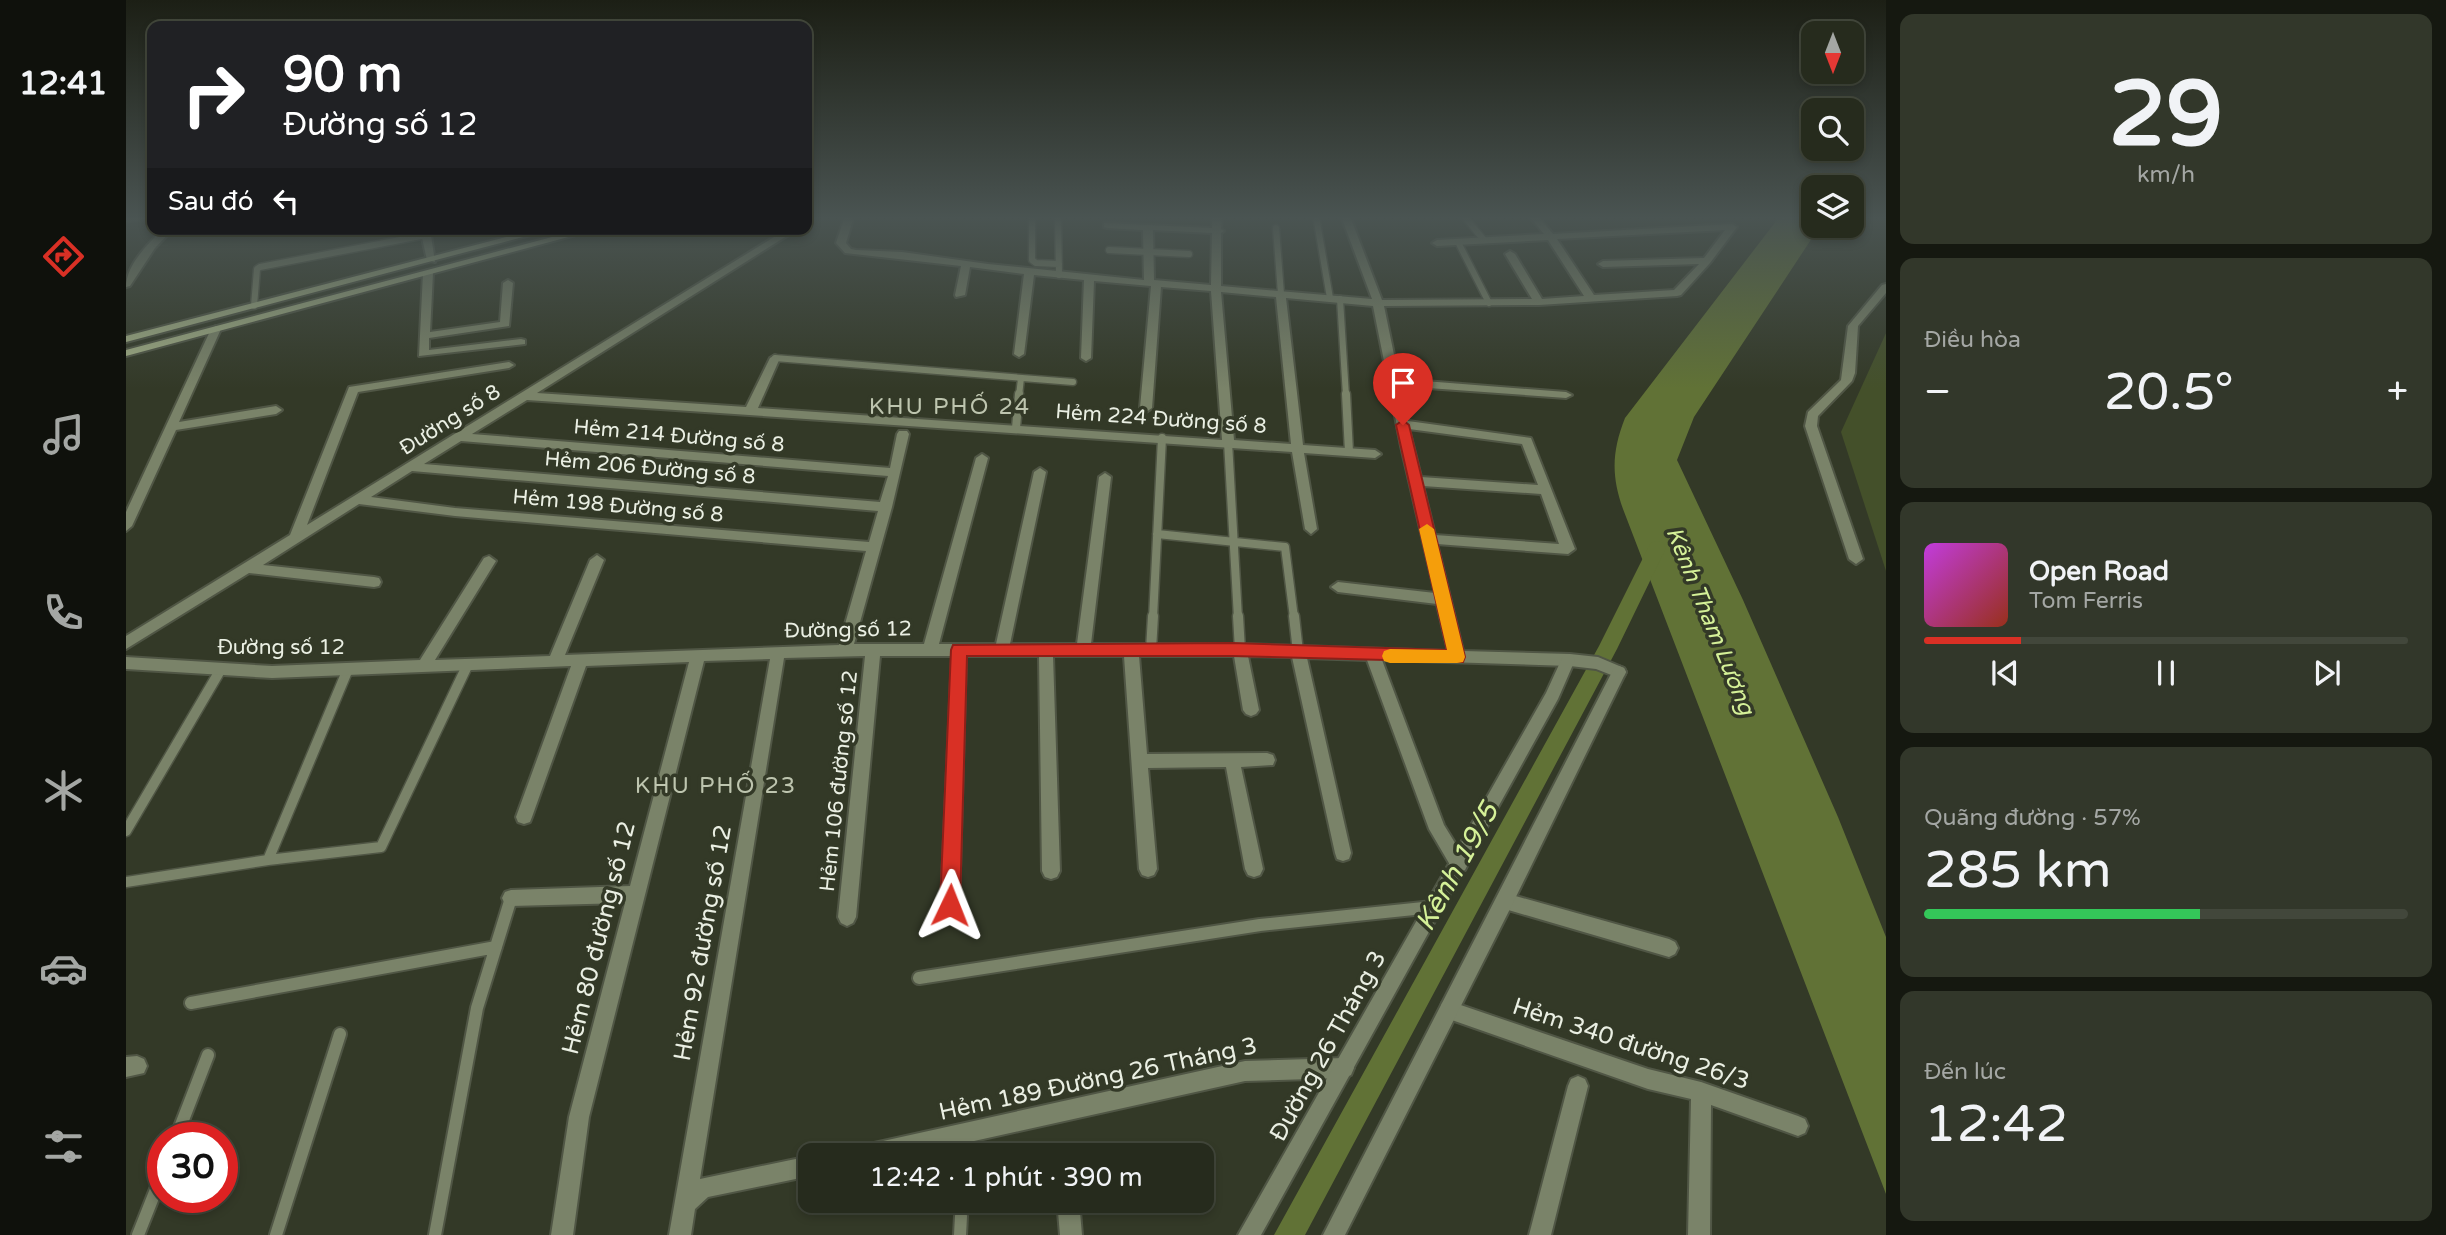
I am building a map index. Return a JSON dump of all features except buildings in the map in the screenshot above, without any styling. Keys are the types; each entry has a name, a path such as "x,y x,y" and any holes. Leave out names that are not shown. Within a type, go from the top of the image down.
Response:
{"main road":[{"path":"126,339 379,274"},
{"path":"126,353 426,274"}],"street":[{"path":"428,274 423,354 521,342"},
{"name":"Đường số 8","path":"126,643 722,274"},
{"path":"960,295 964,274"},
{"path":"1019,354 1029,274"},
{"path":"1074,274 1089,278 1378,303 1539,302 1677,293 1695,274"},
{"path":"1146,408 1152,274"},
{"path":"1218,274 1216,311 1228,442"},
{"path":"1367,274 1378,303 1415,481 1457,657"},
{"path":"1522,274 1539,302"},
{"path":"1574,274 1591,299"},
{"path":"1086,358 1089,278"},
{"path":"424,336 505,324 508,283"},
{"path":"1856,559 1811,426 1812,415 1846,381 1853,326 1886,287"},
{"path":"1281,294 1297,448 1311,529"},
{"path":"126,526 216,329"},
{"path":"751,410 775,358"},
{"path":"295,539 354,389 509,365"},
{"path":"1394,382 1566,395"},
{"name":"Hẻm 224 Đường số 8","path":"526,396 1375,454"},
{"path":"170,427 276,410"},
{"path":"1403,425 1527,441 1568,549 1429,539"},
{"path":"845,650 886,507 903,434"},
{"name":"Hẻm 214 Đường số 8","path":"459,437 895,473"},
{"path":"930,650 982,458"},
{"name":"Hẻm 206 Đường số 8","path":"411,467 886,507"},
{"path":"1002,650 1040,472"},
{"path":"1083,650 1105,477"},
{"path":"1415,481 1546,491"},
{"name":"Hẻm 198 Đường số 8","path":"358,500 455,512 874,547"},
{"path":"555,661 597,560"},
{"path":"424,666 489,561"},
{"path":"248,568 374,582"},
{"path":"1338,587 1443,599"},
{"name":"Đường số 12","path":"126,663 272,672 845,650 1240,650 1569,660 1598,663 1619,672 1505,901"},
{"name":"Hẻm 106 đường số 12","path":"846,917 873,650"},
{"path":"950,905 959,650"},
{"path":"1046,650 1051,871"},
{"path":"1131,650 1148,870"},
{"path":"1240,650 1251,710"},
{"name":"Hẻm 92 đường số 12","path":"680,1235 778,652"},
{"path":"1298,652 1343,853"},
{"name":"Hẻm 80 đường số 12","path":"562,1235 579,1116 698,655"},
{"path":"1373,656 1437,830 1459,864"},
{"path":"524,817 582,660"},
{"name":"Đường 26 Tháng 3","path":"1249,1235 1459,864 1553,695 1569,660"},
{"path":"1232,760 1254,869"},
{"path":"1139,761 1267,760"},
{"path":"511,898 635,894"},
{"path":"1334,1235 1505,901 1669,948"},
{"name":"Hẻm 340 đường 26/3","path":"1449,1010 1648,1079 1701,1092 1798,1126"},
{"name":"Hẻm 189 Đường 26 Tháng 3","path":"919,1143 1245,1071 1344,1068"},
{"path":"1540,1235 1578,1086"},
{"path":"1699,1235 1701,1092"},
{"path":"687,1202 703,1188 798,1168"},
{"path":"1069,1213 1071,1235"}],"lane":[{"path":"254,306 257,274"},
{"path":"1279,274 1281,294"},
{"path":"1329,274 1335,299 1349,452"},
{"path":"1474,274 1489,303"},
{"path":"775,358 1073,382"},
{"path":"1016,428 1021,378"},
{"path":"1151,650 1162,438"},
{"path":"1228,442 1240,650"},
{"path":"1157,534 1234,544 1284,547 1298,652"},
{"path":"126,882 268,860 381,848 468,664"},
{"path":"126,831 221,669"},
{"path":"268,860 348,669"},
{"path":"435,1235 477,1009 511,898"},
{"path":"919,978 1260,925 1434,907"},
{"path":"191,1003 496,947"},
{"path":"276,1235 340,1034"},
{"path":"182,1122 208,1055"},
{"path":"138,1235 147,1212"},
{"path":"960,1235 961,1216"}],"shaded area":[{"path":"1886,333 1886,571 1841,432"}],"water":[{"name":"Kênh Tham Lương","path":"1736,274 1789,274 1694,417 1677,460 1743,600 1838,817 1886,937 1886,1194 1623,509 1615,474 1618,442 1625,418"}],"waterway":[{"name":"Kênh 19/5","path":"1289,1235 1607,649 1657,548"}],"slow traffic":[{"path":"1390,656 1457,657 1427,529"}],"district":[{"name":"KHU PHỐ 24","path":"950,407"},
{"name":"KHU PHỐ 23","path":"716,786"}],"route":[{"path":"950,905 959,650 1232,650 1457,657 1403,425"}]}
